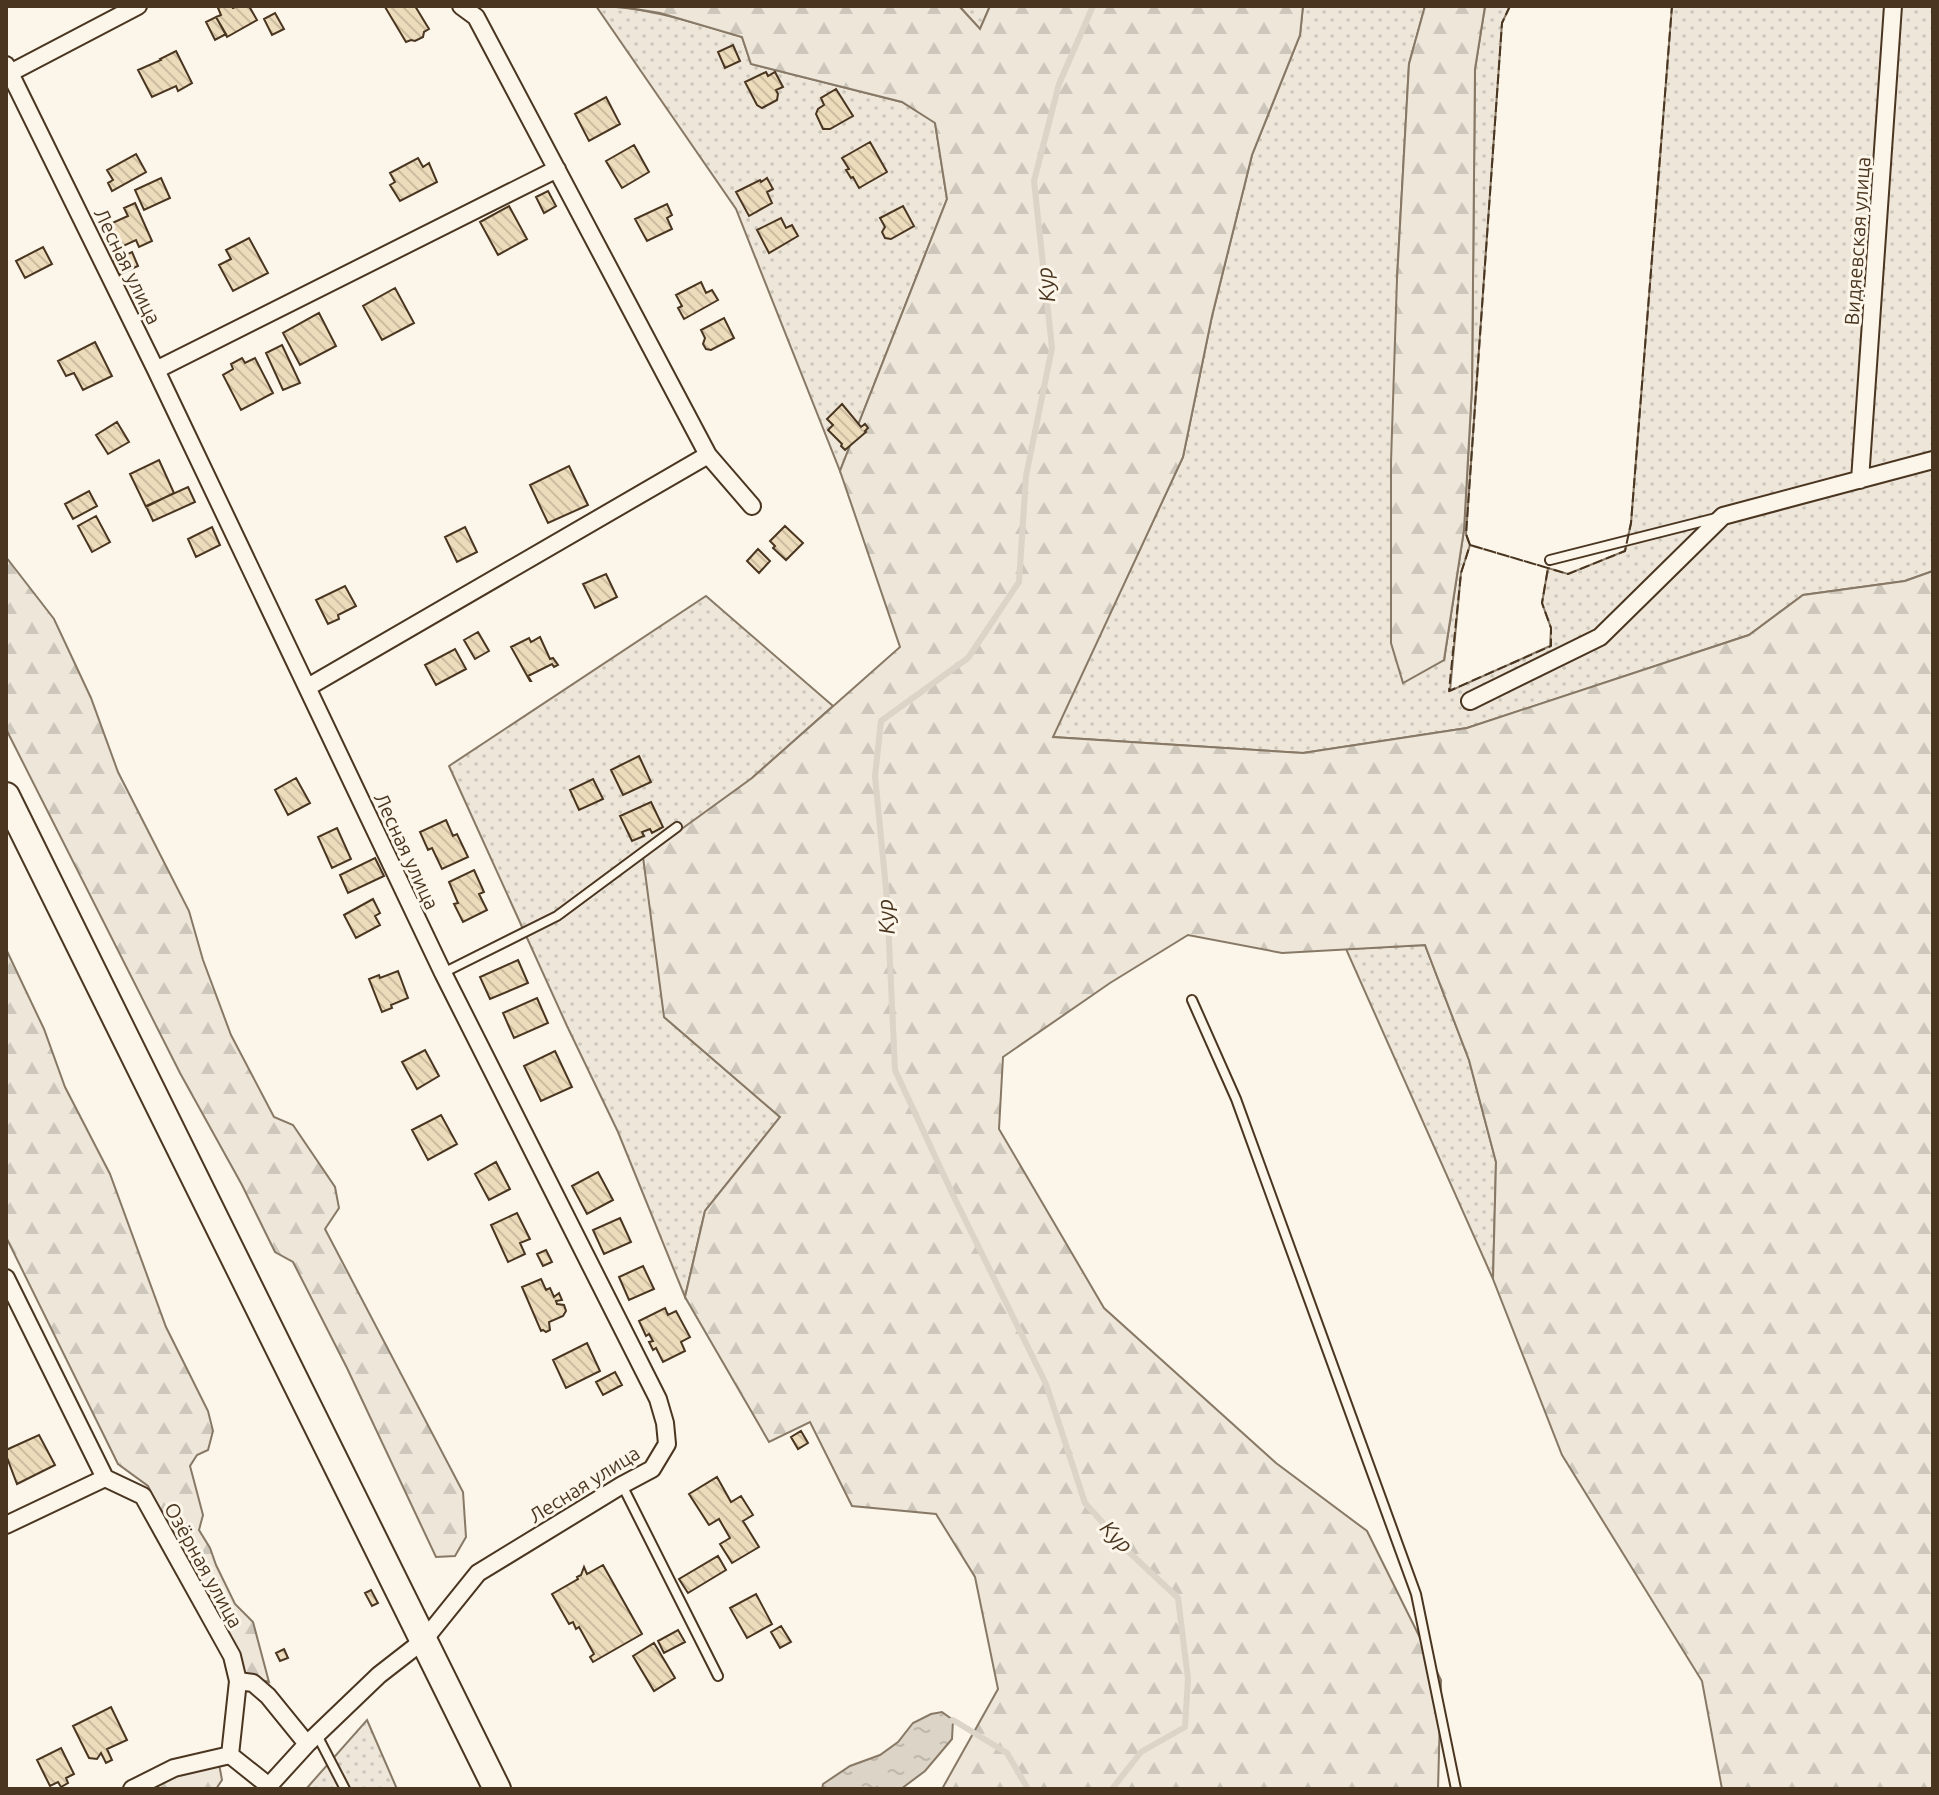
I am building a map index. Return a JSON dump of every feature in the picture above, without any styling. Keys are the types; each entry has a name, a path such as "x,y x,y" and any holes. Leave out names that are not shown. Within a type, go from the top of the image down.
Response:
{"main road":[{"path":"6,796 497,1789"}],"street":[{"path":"8,69 138,6"},
{"path":"461,6 476,17 708,455 752,506"},
{"name":"Видяевская улица","path":"1860,480 1893,6"},
{"name":"Лесная улица","path":"8,69 156,370 443,973 658,1399 665,1423 667,1444 652,1469 478,1573 424,1640 379,1675 268,1787"},
{"path":"156,370 557,169"},
{"path":"308,687 708,455"},
{"path":"1470,701 1600,637 1723,516 1933,460"},
{"path":"6,1278 105,1478 6,1525"},
{"name":"Озёрная улица","path":"105,1478 143,1496 232,1656 238,1681 230,1755"},
{"path":"238,1681 253,1683 312,1740"},
{"path":"132,1789 174,1768 230,1755 268,1787"}],"lane":[{"path":"1550,560 1723,516"},
{"path":"443,973 557,916 677,827"},
{"path":"1192,1000 1242,1114 1416,1594 1456,1789"},
{"path":"622,1485 718,1676"},
{"path":"312,1740 345,1789"}],"green space":[{"path":"596,6 652,12 742,37 751,64 902,102 935,122 947,199 840,471 736,209"},
{"path":"617,6 959,6 980,29 990,6 1303,6 1300,35 1252,155 1212,316 1183,457 1053,737 1303,753 1467,728 1749,635 1803,595 1905,581 1933,571 1933,1789 1722,1789 1702,1681 1562,1455 1493,1279 1496,1162 1469,1060 1425,945 1282,953 1188,935 1110,983 1003,1057 999,1129 1104,1308 1276,1463 1367,1531 1441,1680 1438,1789 942,1789 998,1689 975,1577 936,1514 852,1506 810,1422 769,1442 685,1297 705,1211 780,1117 664,1017 643,857 752,778 900,647 840,471 947,199 935,123 902,102 751,64 742,37 660,13"},
{"path":"959,6 990,6 980,29"},
{"path":"1303,6 1425,6 1409,64 1397,279 1444,660 1464,530 1472,387 1475,69 1485,6 1510,6 1502,23 1466,534 1470,545 1461,573 1450,691 1550,646 1551,628 1542,603 1548,568 1568,574 1625,551 1631,523 1672,6 1933,6 1933,571 1905,581 1803,595 1749,635 1467,728 1303,753 1052,737 1183,457 1212,316 1252,155 1300,35"},
{"path":"1425,6 1485,6 1475,69 1472,387 1464,530 1444,660 1403,683 1391,643 1391,462 1409,64"},
{"path":"6,557 54,619 91,698 118,772 189,911 203,960 231,1035 274,1117 293,1125 335,1187 339,1208 325,1229 463,1492 466,1537 455,1556 436,1557 293,1262 275,1252 180,1073 6,729"},
{"path":"706,596 833,706 752,778 664,1017 780,1117 705,1211 685,1297 618,1132 449,766"},
{"path":"1425,945 1469,1060 1496,1162 1493,1279 1346,949"},
{"path":"6,949 44,1029 65,1087 110,1174 166,1327 208,1411 213,1431 208,1450 197,1455 190,1466 203,1515 199,1530 235,1604 253,1622 269,1682 239,1674 148,1486 118,1464 6,1237"},
{"path":"367,1720 397,1789 306,1789"},
{"path":"217,1753 222,1780 216,1789 140,1789"}],"water":[{"path":"942,1712 953,1720 952,1739 925,1771 901,1789 822,1789 823,1784 850,1766 880,1755 898,1742 913,1723"}],"building":[{"path":"249,6 257,20 227,37 216,17 221,15 218,8"},
{"path":"387,6 415,6 429,29 423,37 406,42"},
{"path":"275,13 284,29 272,35 264,19"},
{"path":"216,17 226,34 215,40 206,22"},
{"path":"733,45 740,61 725,68 718,52"},
{"path":"176,51 192,83 178,91 176,86 152,97 138,70"},
{"path":"766,72 768,76 775,72 783,87 776,90 777,100 762,108 757,105 745,82"},
{"path":"836,89 853,116 830,129 823,129 816,114 824,105 821,98"},
{"path":"606,97 620,124 589,141 575,114"},
{"path":"870,142 887,172 859,188 846,170 849,169 842,158"},
{"path":"634,145 649,172 622,188 606,161"},
{"path":"136,154 146,172 112,191 108,183 113,180 107,170"},
{"path":"418,158 423,167 429,163 437,182 400,201 390,185 395,182 390,173"},
{"path":"161,178 170,198 144,210 135,190"},
{"path":"767,178 773,189 767,192 772,203 749,216 736,192"},
{"path":"548,191 556,206 544,213 536,197"},
{"path":"135,203 152,241 139,247 136,240 121,247 110,224 128,216 124,208"},
{"path":"667,204 672,215 667,218 672,229 647,241 635,219"},
{"path":"509,206 527,239 498,255 480,222"},
{"path":"903,206 914,226 891,239 885,238 882,232 885,227 880,218"},
{"path":"781,218 786,228 792,225 798,236 769,253 757,230"},
{"path":"249,238 268,273 233,291 219,265 231,259 226,250"},
{"path":"43,247 52,264 25,278 16,261"},
{"path":"132,252 138,266 118,275 111,262"},
{"path":"701,282 706,293 712,290 718,300 684,319 676,295"},
{"path":"395,288 414,323 382,340 363,306"},
{"path":"319,313 336,346 300,365 283,333"},
{"path":"724,318 734,338 711,350 706,349 701,330"},
{"path":"95,342 112,376 83,390 74,373 66,376 58,361"},
{"path":"282,345 300,383 283,390 266,353"},
{"path":"242,358 245,363 255,358 273,393 241,410 223,375 233,369 231,364"},
{"path":"842,404 861,427 865,424 868,428 845,450 828,430 833,425 827,419"},
{"path":"117,422 129,442 108,454 96,435"},
{"path":"159,460 174,493 146,507 130,474"},
{"path":"569,466 588,505 548,523 530,485"},
{"path":"188,487 195,502 153,521 146,506"},
{"path":"89,491 97,506 73,519 65,504"},
{"path":"96,516 110,542 92,552 78,526"},
{"path":"785,526 803,543 786,560 770,541"},
{"path":"212,527 220,545 196,557 188,539"},
{"path":"465,527 477,552 457,562 445,537"},
{"path":"758,549 770,561 759,573 747,561"},
{"path":"606,574 617,597 595,608 583,584"},
{"path":"345,586 356,606 328,624 316,600"},
{"path":"478,632 489,651 475,659 464,640"},
{"path":"540,637 550,659 553,658 558,665 554,667 552,664 528,676 530,681 511,647 529,638 531,642"},
{"path":"455,649 466,669 436,685 425,665"},
{"path":"639,756 651,782 623,795 611,770"},
{"path":"296,778 310,803 288,815 275,790"},
{"path":"593,779 603,799 579,810 570,790"},
{"path":"651,802 663,827 652,833 650,829 642,832 644,836 632,841 620,816"},
{"path":"446,820 468,857 442,869 420,832"},
{"path":"337,828 351,859 332,868 318,837"},
{"path":"375,858 384,876 348,893 340,875"},
{"path":"474,870 484,892 479,894 487,910 463,922 454,904 458,903 449,882"},
{"path":"373,899 380,913 375,916 380,925 356,938 344,915"},
{"path":"518,960 528,983 490,999 480,977"},
{"path":"398,971 408,998 382,1012 369,979"},
{"path":"537,998 548,1023 514,1038 503,1013"},
{"path":"425,1050 439,1076 417,1089 402,1062"},
{"path":"555,1051 572,1087 541,1101 524,1066"},
{"path":"441,1115 457,1144 428,1160 412,1130"},
{"path":"496,1162 510,1189 489,1200 475,1174"},
{"path":"598,1172 613,1200 587,1214 572,1186"},
{"path":"517,1213 530,1239 520,1243 525,1254 508,1262 491,1225"},
{"path":"620,1218 631,1242 604,1254 593,1230"},
{"path":"546,1250 552,1262 543,1266 537,1254"},
{"path":"643,1266 654,1289 629,1300 619,1277"},
{"path":"541,1279 554,1297 559,1293 562,1300 556,1301 557,1304 564,1305 566,1311 563,1316 549,1322 550,1330 546,1332 541,1331 522,1287"},
{"path":"665,1308 668,1315 676,1311 690,1337 681,1342 685,1351 663,1362 656,1348 653,1350 649,1342 653,1341 649,1334 646,1336 639,1321"},
{"path":"587,1343 600,1371 566,1388 553,1360"},
{"path":"615,1372 622,1385 603,1395 596,1382"},
{"path":"801,1431 808,1443 798,1449 791,1437"},
{"path":"39,1435 55,1465 17,1484 6,1450"},
{"path":"717,1477 731,1502 741,1496 753,1515 743,1521 759,1547 732,1563 720,1544 730,1538 719,1519 709,1525 689,1494"},
{"path":"718,1556 726,1570 688,1593 679,1579"},
{"path":"603,1565 642,1634 593,1662 590,1657 594,1654 579,1627 576,1629 573,1622 569,1624 552,1594 578,1579 584,1567 587,1574"},
{"path":"371,1590 378,1603 372,1606 365,1593"},
{"path":"756,1594 772,1624 747,1638 730,1608"},
{"path":"781,1626 791,1642 780,1648 771,1632"},
{"path":"678,1630 685,1642 664,1653 658,1641"},
{"path":"654,1643 675,1678 654,1691 633,1656"},
{"path":"284,1649 288,1658 280,1661 276,1653"},
{"path":"111,1707 127,1740 107,1749 112,1760 106,1763 101,1753 97,1759 89,1758 73,1726"},
{"path":"61,1748 74,1774 66,1778 68,1783 61,1787 58,1782 50,1786 37,1760"}],"waterway":[{"name":"Кур","path":"1093,6 1059,84 1034,181 1052,348 1026,476 1019,582 968,658 881,721 875,776 887,899 895,1070 1046,1384 1085,1503 1130,1553 1178,1598 1188,1679 1185,1727 1141,1752 1112,1789"},
{"name":"Кур","path":"946,1723 953,1720 1007,1753 1028,1789"}],"fence":[{"path":"1510,6 1502,23 1466,534 1470,545 1568,574 1625,551 1631,523 1672,6"},
{"path":"1470,545 1548,568 1542,603 1551,628 1551,646 1449,691 1461,573 1470,545"}]}
